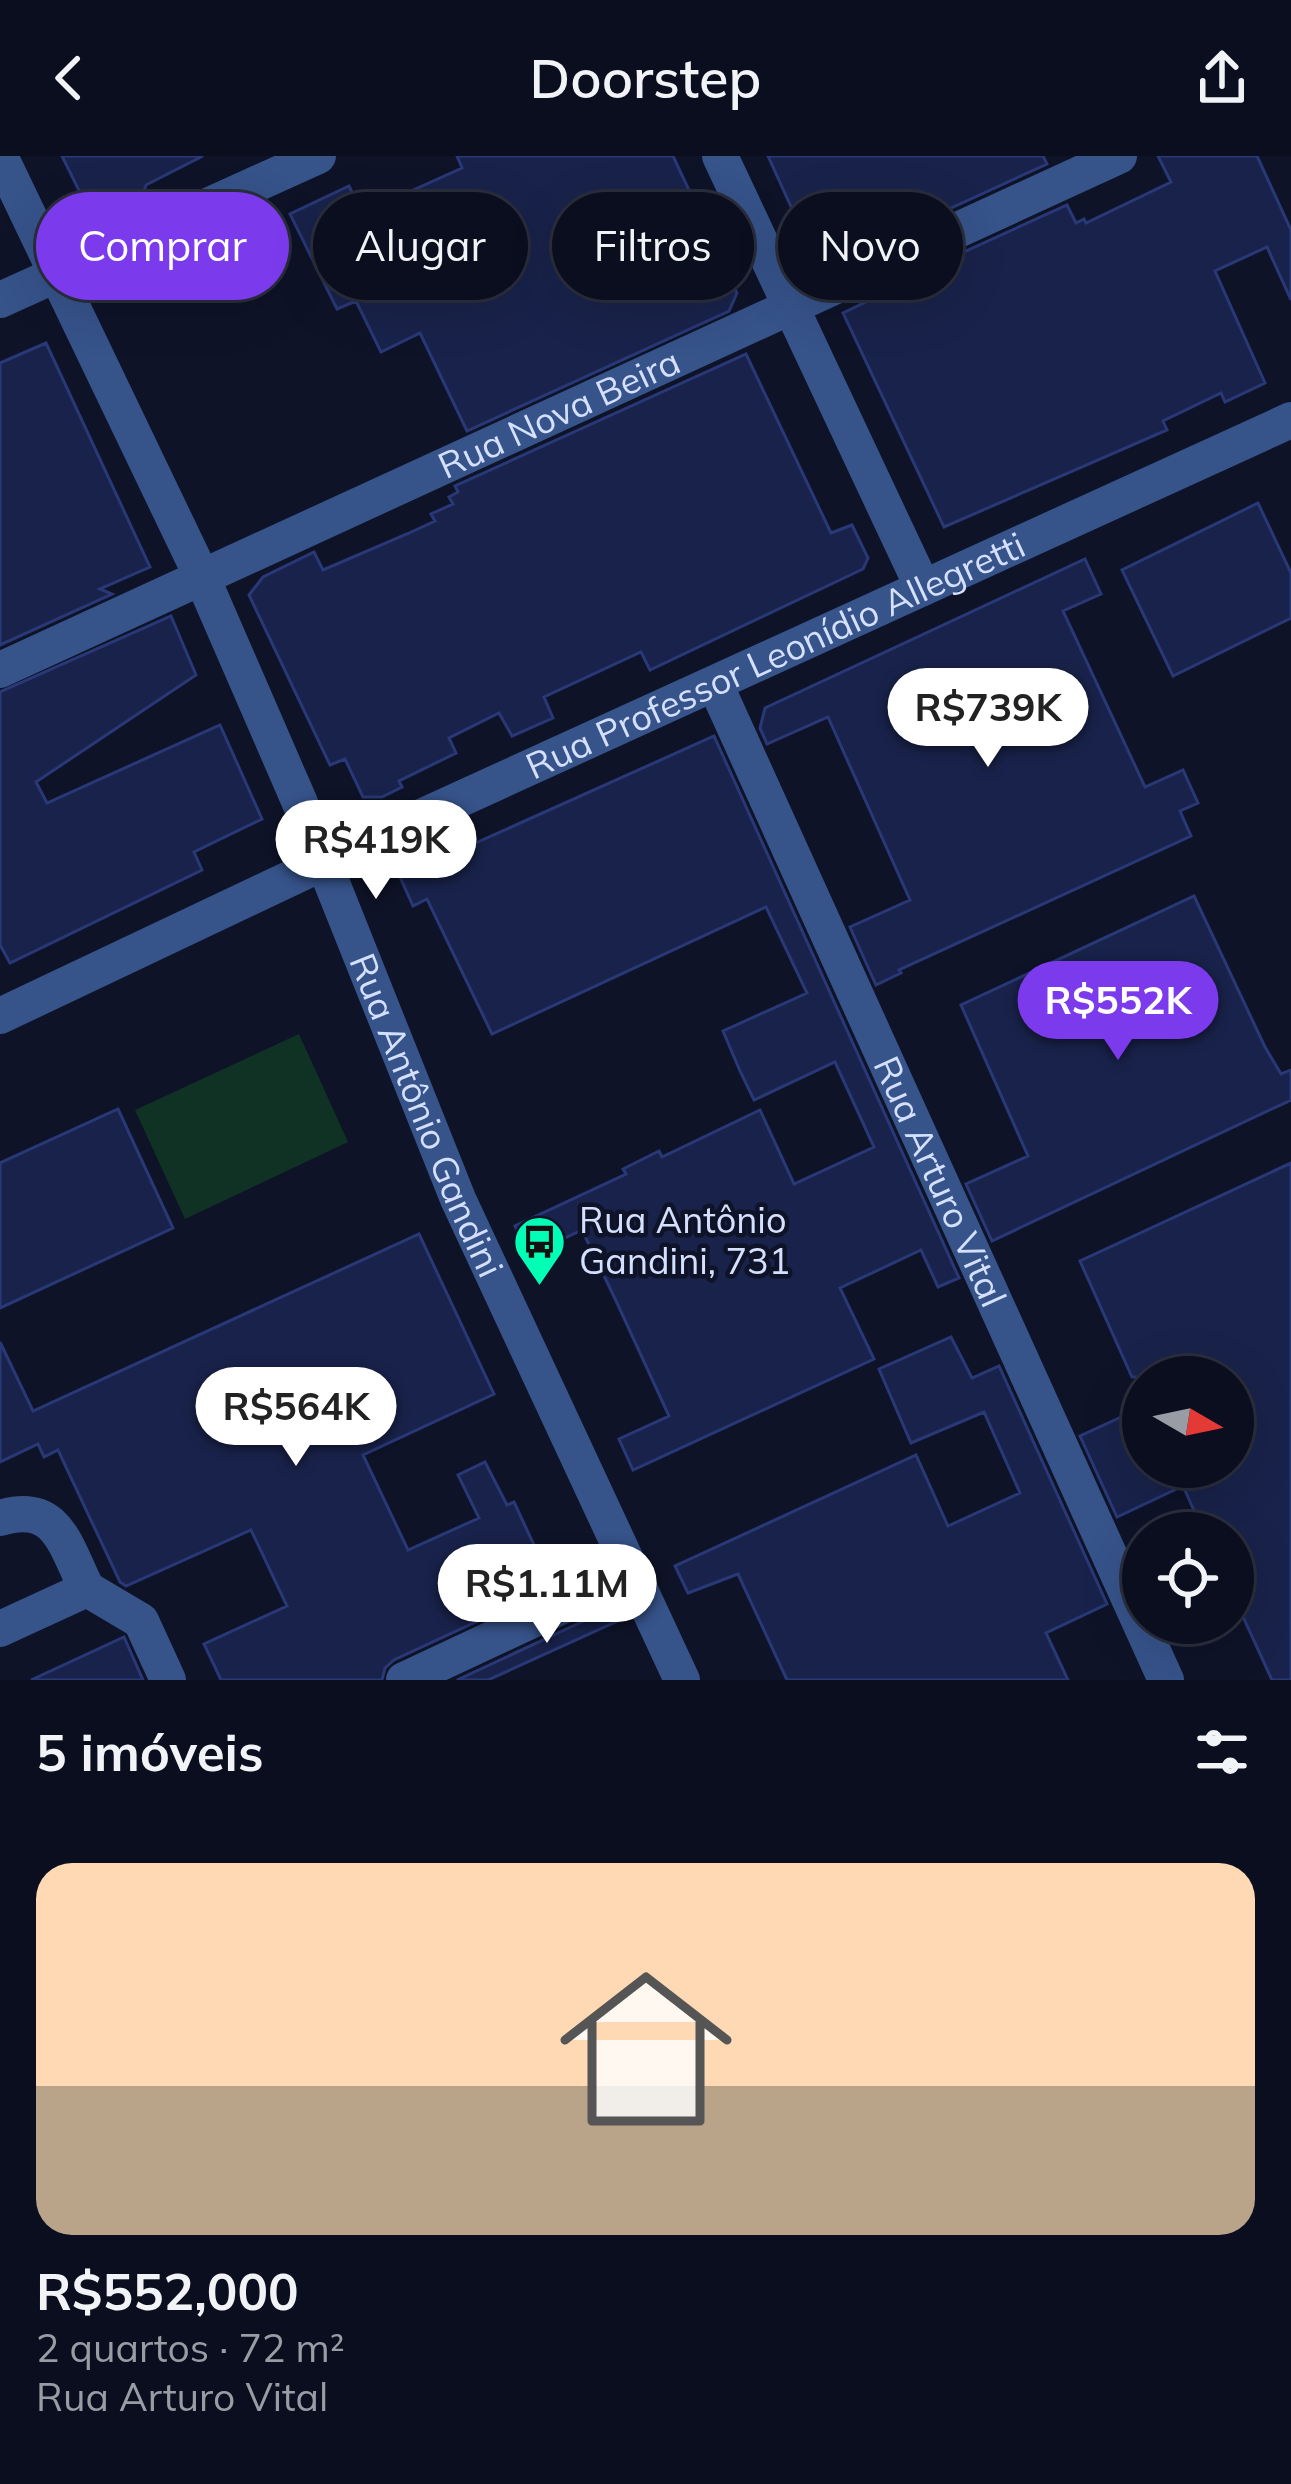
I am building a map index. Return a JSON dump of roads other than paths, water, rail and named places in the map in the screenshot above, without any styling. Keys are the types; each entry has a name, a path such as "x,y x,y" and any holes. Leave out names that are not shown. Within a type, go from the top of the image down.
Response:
{"street":[{"name":"Rua Antônio Gandini","path":"0,156 36,232"},
{"path":"240,192 318,156"},
{"path":"720,156 922,588"},
{"name":"Rua Nova Beira","path":"0,670 1118,156"},
{"path":"0,301 36,286"},
{"name":"Rua Antônio Gandini","path":"68,300 201,575 324,862 458,1199 682,1680"},
{"name":"Rua Professor Leonídio Allegretti","path":"0,1016 324,862 1291,420"},
{"name":"Rua Arturo Vital","path":"715,684 1166,1680"},
{"path":"0,1518 25,1511 46,1518 57,1529 87,1589 141,1621 168,1680"},
{"path":"404,1680 633,1573"},
{"path":"0,1629 87,1589"}],"place":[{"name":"Rua Antônio Gandini, 731","path":"540,1287"}]}
